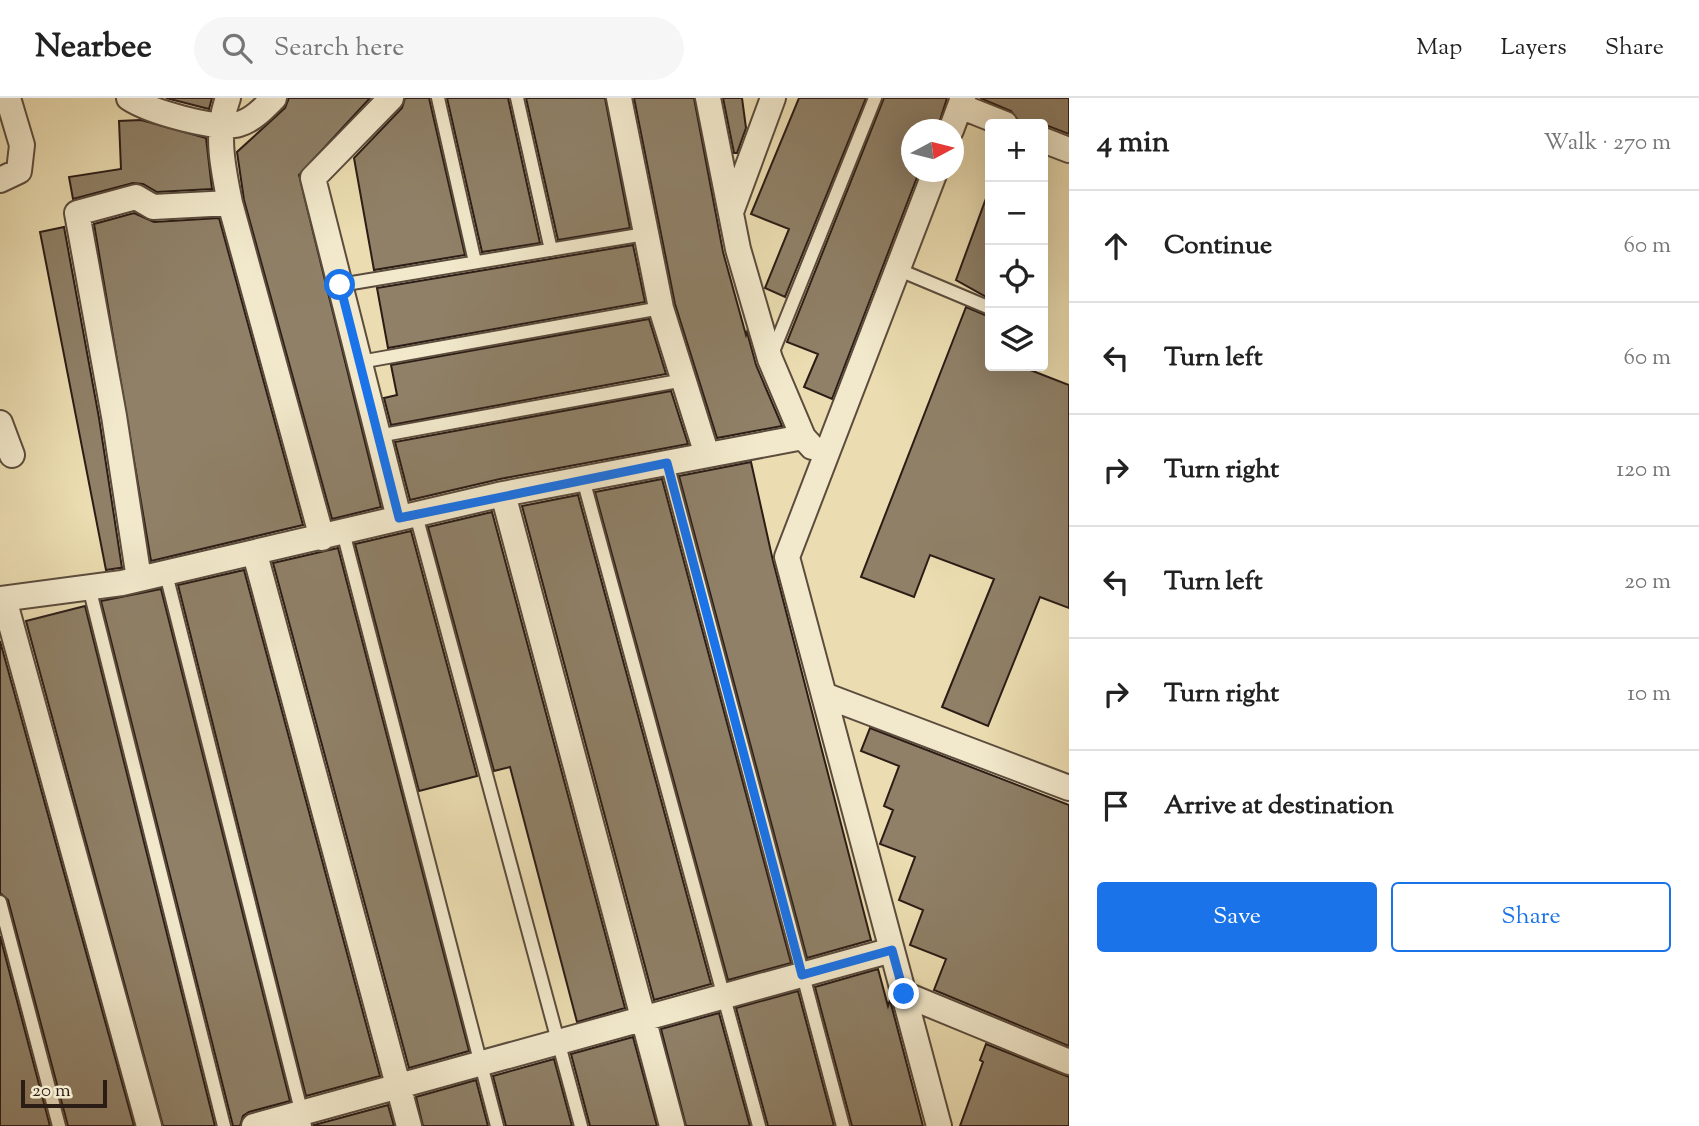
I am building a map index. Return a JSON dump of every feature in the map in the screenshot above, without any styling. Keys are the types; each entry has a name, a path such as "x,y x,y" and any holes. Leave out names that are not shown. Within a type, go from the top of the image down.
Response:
{"street":[{"path":"8,98 23,145 10,176"},
{"path":"129,98 140,105 186,120 238,125 259,113 274,98"},
{"path":"228,98 221,123 221,160 230,203 333,535"},
{"path":"391,98 313,178 378,436 407,517"},
{"path":"619,98 661,309 707,455"},
{"path":"708,98 731,212 770,359 803,437 825,459"},
{"path":"731,212 773,98"},
{"path":"955,119 961,102 995,119"},
{"path":"1048,141 1069,150"},
{"path":"931,182 787,557 939,1126"},
{"path":"139,579 114,416 77,213 136,198 153,207 230,203"},
{"path":"0,423 12,454"},
{"path":"149,1126 2,599 166,574 503,494 803,437"},
{"path":"503,494 672,1126"},
{"path":"256,554 409,1126"},
{"path":"824,695 1069,788"},
{"path":"254,1126 303,1120 398,1085 892,950"},
{"path":"904,994 1069,1062"}],"lane":[{"path":"439,98 475,262"},
{"path":"517,98 551,250"},
{"path":"770,359 875,98"},
{"path":"340,285 645,234"},
{"path":"897,269 985,306"},
{"path":"359,362 661,309"},
{"path":"378,436 684,380"},
{"path":"667,463 843,1126"},
{"path":"583,479 759,1126"},
{"path":"407,517 581,1126"},
{"path":"333,535 497,1126"},
{"path":"166,574 303,1120"},
{"path":"89,587 223,1126"},
{"path":"0,902 59,1126"}],"building":[{"path":"166,98 212,98 209,109"},
{"path":"289,98 370,98 299,175 381,507 332,519 244,200 237,152 285,108"},
{"path":"405,98 429,98 465,255 374,270 354,158 402,108"},
{"path":"447,98 508,98 540,243 482,252"},
{"path":"526,98 605,98 630,228 558,240"},
{"path":"634,98 694,98 723,252 756,365 782,426 717,438 675,304"},
{"path":"723,98 742,98 746,128 737,153 734,153"},
{"path":"799,98 866,98 785,297 765,288 789,229 751,214"},
{"path":"884,98 947,98 940,119 901,119 901,182 915,182 832,399 804,387 818,354 787,342"},
{"path":"980,98 1069,98 1069,134 1048,126 1048,119 1017,119 1011,111"},
{"path":"141,120 206,138 212,189 157,192 143,184 133,183 73,199 69,177 121,169 119,121"},
{"path":"985,201 985,296 956,280"},
{"path":"134,213 154,222 219,218 303,525 151,561 94,224"},
{"path":"64,227 99,418 122,568 106,570 40,232"},
{"path":"633,245 645,302 388,348 377,288"},
{"path":"966,307 985,315 985,371 1033,371 1069,385 1069,608 1040,597 988,726 942,707 994,579 930,555 914,597 861,577"},
{"path":"649,319 666,374 391,425 384,398 397,395 391,365"},
{"path":"671,391 688,444 500,479 410,500 395,442"},
{"path":"751,462 773,561 871,940 807,958 679,476"},
{"path":"662,479 791,963 728,980 595,492"},
{"path":"578,495 711,984 654,1000 522,506"},
{"path":"492,512 625,1008 577,1022 510,767 494,771 428,527"},
{"path":"411,531 477,776 419,791 355,544"},
{"path":"338,548 469,1051 409,1068 273,563"},
{"path":"244,570 380,1076 306,1096 178,585"},
{"path":"161,589 290,1101 249,1112 243,1116 240,1126 233,1126 101,601"},
{"path":"85,606 215,1126 163,1126 26,621"},
{"path":"0,641 134,1126 68,1126 8,900 0,893"},
{"path":"870,728 1069,805 1069,1046 934,990 946,959 910,945 923,910 899,900 915,857 880,844 893,810 884,806 899,766 861,751"},
{"path":"0,936 50,1126 0,1126"},
{"path":"878,969 888,1006 890,1000 923,1126 852,1126 815,987"},
{"path":"798,991 834,1126 768,1126 736,1008"},
{"path":"719,1013 750,1126 686,1126 661,1029"},
{"path":"633,1037 657,1126 590,1126 571,1054"},
{"path":"986,1044 1069,1077 1069,1126 960,1126 983,1062 980,1060"},
{"path":"554,1059 572,1126 506,1126 493,1076"},
{"path":"476,1080 488,1126 423,1126 416,1097"},
{"path":"388,1105 394,1126 314,1126 314,1125"}],"route":[{"path":"340,285 399,518 503,494 667,463 802,975 892,950 904,994"}]}
